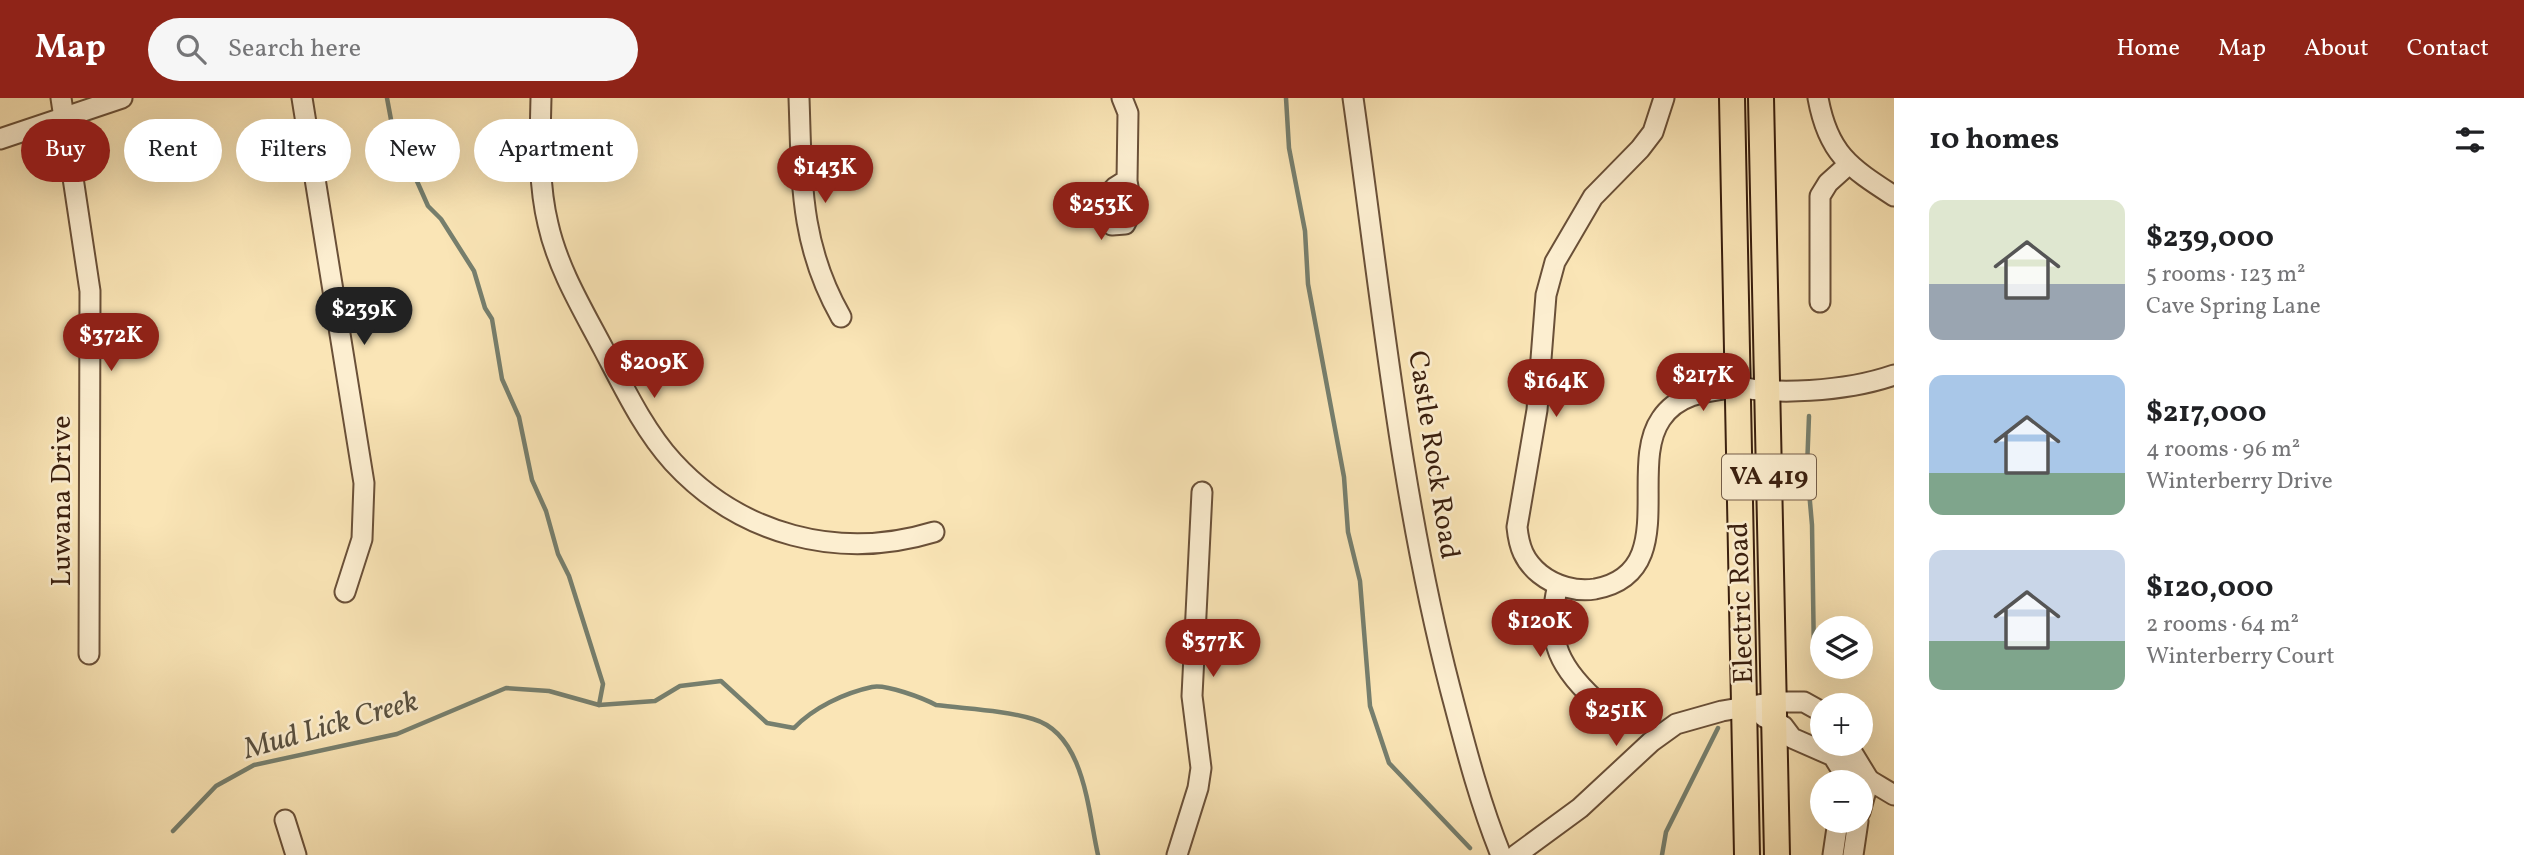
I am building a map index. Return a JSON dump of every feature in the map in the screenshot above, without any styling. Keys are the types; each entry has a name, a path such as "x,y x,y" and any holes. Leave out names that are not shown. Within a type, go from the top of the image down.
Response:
{"main road":[{"name":"Electric Road","path":"1732,98 1747,855"},
{"name":"Electric Road","path":"1760,98 1777,855"}],"street":[{"name":"Luwana Drive","path":"61,98 65,119"},
{"path":"68,119 122,98"},
{"path":"302,98 365,483 362,539 345,592"},
{"path":"541,98 540,168 555,249 628,396 671,460 697,487 730,511 767,528 798,538 859,543 891,542 934,532"},
{"path":"799,98 807,230 822,284 841,317"},
{"path":"1122,98 1128,113 1127,181"},
{"name":"Castle Rock Road","path":"1353,98 1402,452 1426,583 1473,774 1501,855"},
{"path":"1664,98 1661,112 1647,140 1593,197 1566,238 1555,262 1546,295 1537,410 1517,527 1518,542 1530,564 1558,584 1584,590 1599,588 1618,580 1640,558 1648,527 1650,458 1656,428 1654,411 1664,397 1684,384 1714,381 1767,390 1849,386 1894,375"},
{"path":"1818,98 1828,139 1849,165 1894,196"},
{"path":"0,139 21,133"},
{"path":"1820,302 1820,196 1828,183 1849,165"},
{"name":"Luwana Drive","path":"74,182 90,291 89,654"},
{"path":"1177,855 1198,788 1201,768 1192,696 1193,631 1202,492"},
{"path":"1558,584 1551,622 1553,639 1571,675 1603,707"},
{"path":"1516,855 1580,808 1651,742 1676,724 1722,711 1744,708 1775,712 1804,702 1810,705"},
{"path":"1775,712 1792,738 1833,756 1846,770"},
{"path":"1873,787 1894,795"},
{"path":"285,820 296,855"},
{"path":"1833,855 1836,833"},
{"path":"1853,855 1856,833"}],"waterway":[{"path":"387,98 392,125 428,206 441,219 474,271 485,308 492,319 502,379 519,417 532,480 546,511 558,554 569,576 603,684 599,705"},
{"path":"1286,98 1289,148 1305,231 1308,284 1344,477 1348,532 1360,581 1370,706 1389,763 1470,848"},
{"path":"1809,416 1807,468 1812,525 1813,616"},
{"name":"Mud Lick Creek","path":"173,831 216,786 254,765 397,734 506,688 549,691 599,705 655,701 680,686 721,681 767,723 794,728 830,702 872,687 904,692 936,705 1033,719 1050,727 1064,741 1074,757 1087,797 1098,855"},
{"path":"1662,855 1666,832 1718,728"}]}
